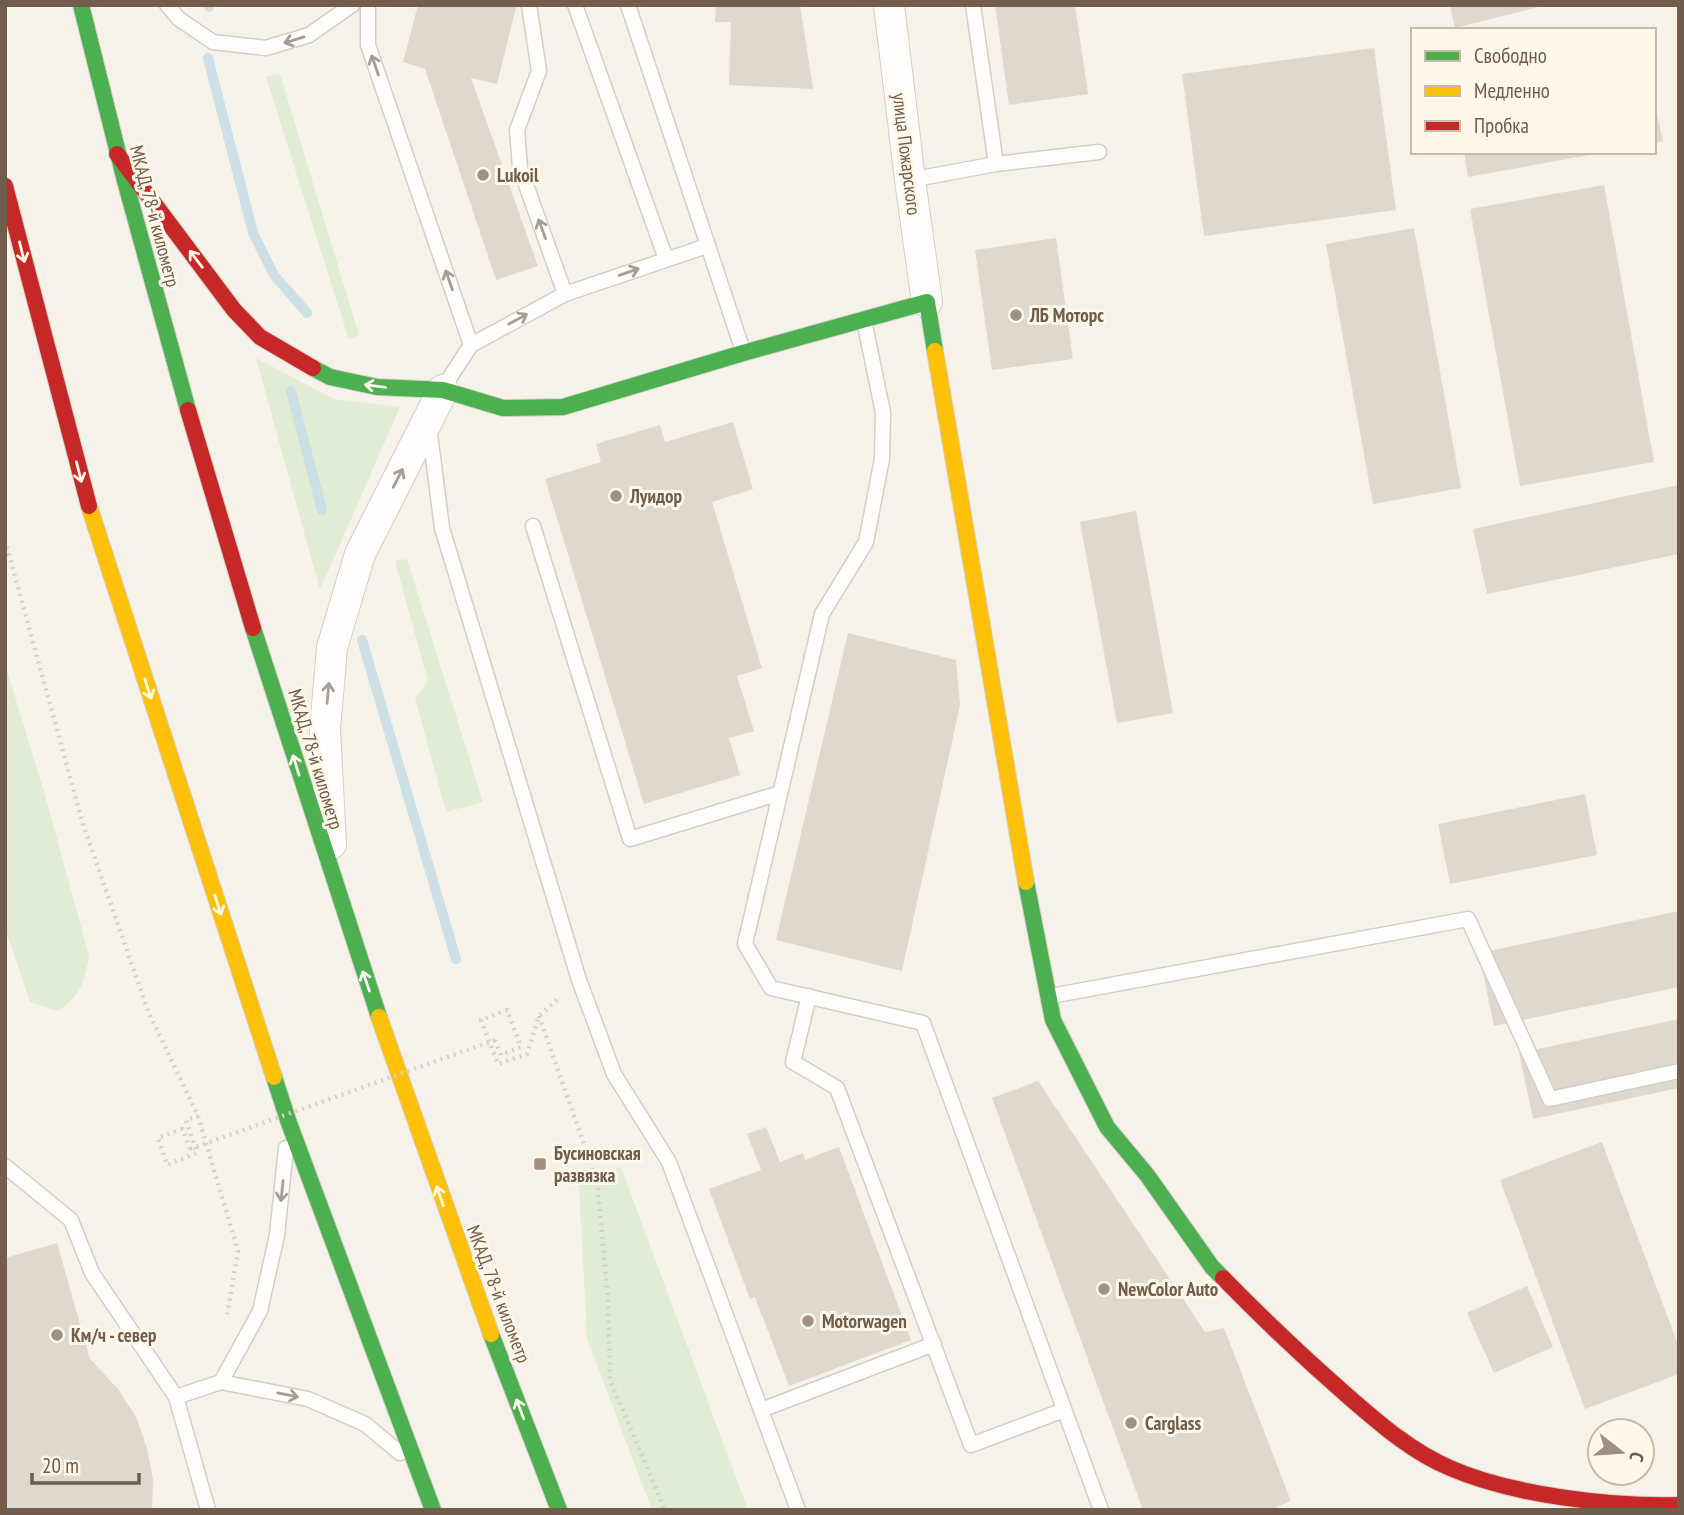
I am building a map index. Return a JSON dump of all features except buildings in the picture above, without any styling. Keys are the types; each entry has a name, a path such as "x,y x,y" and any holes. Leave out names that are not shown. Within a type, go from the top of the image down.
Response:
{"main road":[{"name":"МКАД, 78-й километр","path":"81,5 115,151 211,492 333,883 453,1233 559,1510"},
{"path":"115,151 234,310 260,337 330,377 377,387 443,390 503,408 563,408 743,352 927,302 1029,901 1053,1020 1107,1127 1147,1175 1212,1267 1287,1344 1390,1433 1449,1468 1514,1488 1584,1500 1648,1506 1679,1504"},
{"path":"5,186 86,498 289,1123 433,1510"},
{"path":"544,1473 566,1510"}],"street":[{"name":"улица Пожарского","path":"889,5 927,302"},
{"path":"333,883 325,729 332,648 360,554 443,390"}],"lane":[{"path":"167,5 179,19 213,42 266,48 309,35 352,5"},
{"path":"368,5 368,45 471,345"},
{"path":"529,5 539,71 517,130 520,168 565,294"},
{"path":"575,5 666,259"},
{"path":"628,5 743,352"},
{"path":"973,5 996,164"},
{"path":"910,180 996,164 1099,152"},
{"path":"443,390 471,345 565,294 708,246"},
{"path":"864,319 883,412 882,459 866,542 822,614 745,944 771,988 923,1023 1101,1510"},
{"path":"429,418 442,528 579,980 614,1074 669,1162 798,1510"},
{"path":"533,526 629,839 780,793"},
{"path":"1048,997 1468,919 1550,1099 1679,1071"},
{"path":"808,996 793,1062 837,1088 971,1445 1065,1410"},
{"path":"221,1382 260,1311 277,1235 289,1123"},
{"path":"5,1166 71,1220 92,1273 176,1397 208,1510"},
{"path":"761,1410 933,1345"},
{"path":"176,1397 221,1382 308,1399 365,1424 416,1467"}],"path":[{"path":"5,540 83,824 148,1011 198,1116 238,1251 228,1297"},
{"path":"198,1116 186,1120 197,1153 167,1165 158,1138 182,1129 190,1149 495,1040 500,1055 521,1047 507,1010 481,1020 498,1064 527,1054 539,1016 597,1181 608,1298 610,1380 665,1510"}],"green space":[{"path":"280,74 359,335 349,340 266,77"},
{"path":"256,358 334,399 400,407 320,590"},
{"path":"407,559 483,802 446,812 415,698 428,681 395,561"},
{"path":"5,664 45,795 89,956 80,988 65,1006 57,1011 30,1002 5,928"},
{"path":"621,1167 748,1510 652,1510 587,1339 579,1185"}],"waterway":[{"path":"208,58 253,233 274,275 307,313"},
{"path":"291,391 322,510"},
{"path":"362,640 456,959"}],"traffic: fast":[{"path":"81,5 125,181 188,410"},
{"path":"313,368 330,377 377,387 443,390 503,408 563,407 927,302 935,351"},
{"path":"253,628 379,1017"},
{"path":"1026,882 1053,1020 1107,1127 1147,1175 1212,1267 1223,1278"},
{"path":"274,1077 433,1510"},
{"path":"491,1334 559,1510"}],"traffic: slow":[{"path":"935,351 1026,882"},
{"path":"89,506 274,1077"},
{"path":"379,1017 491,1334"}],"traffic: jam":[{"path":"117,154 234,310 260,337 313,368"},
{"path":"5,186 89,506"},
{"path":"188,410 253,628"},
{"path":"1223,1278 1285,1340 1361,1408 1397,1437 1450,1468 1502,1485 1562,1497 1623,1504 1679,1505"}],"place":[{"name":"Lukoil","path":"483,175"},
{"name":"ЛБ Моторс","path":"1016,315"},
{"name":"Луидор","path":"616,496"},
{"name":"Бусиновская развязка","path":"540,1164"},
{"name":"NewColor Auto","path":"1104,1289"},
{"name":"Motorwagen","path":"808,1321"},
{"name":"Км/ч - север","path":"57,1335"},
{"name":"Carglass","path":"1131,1423"}]}
